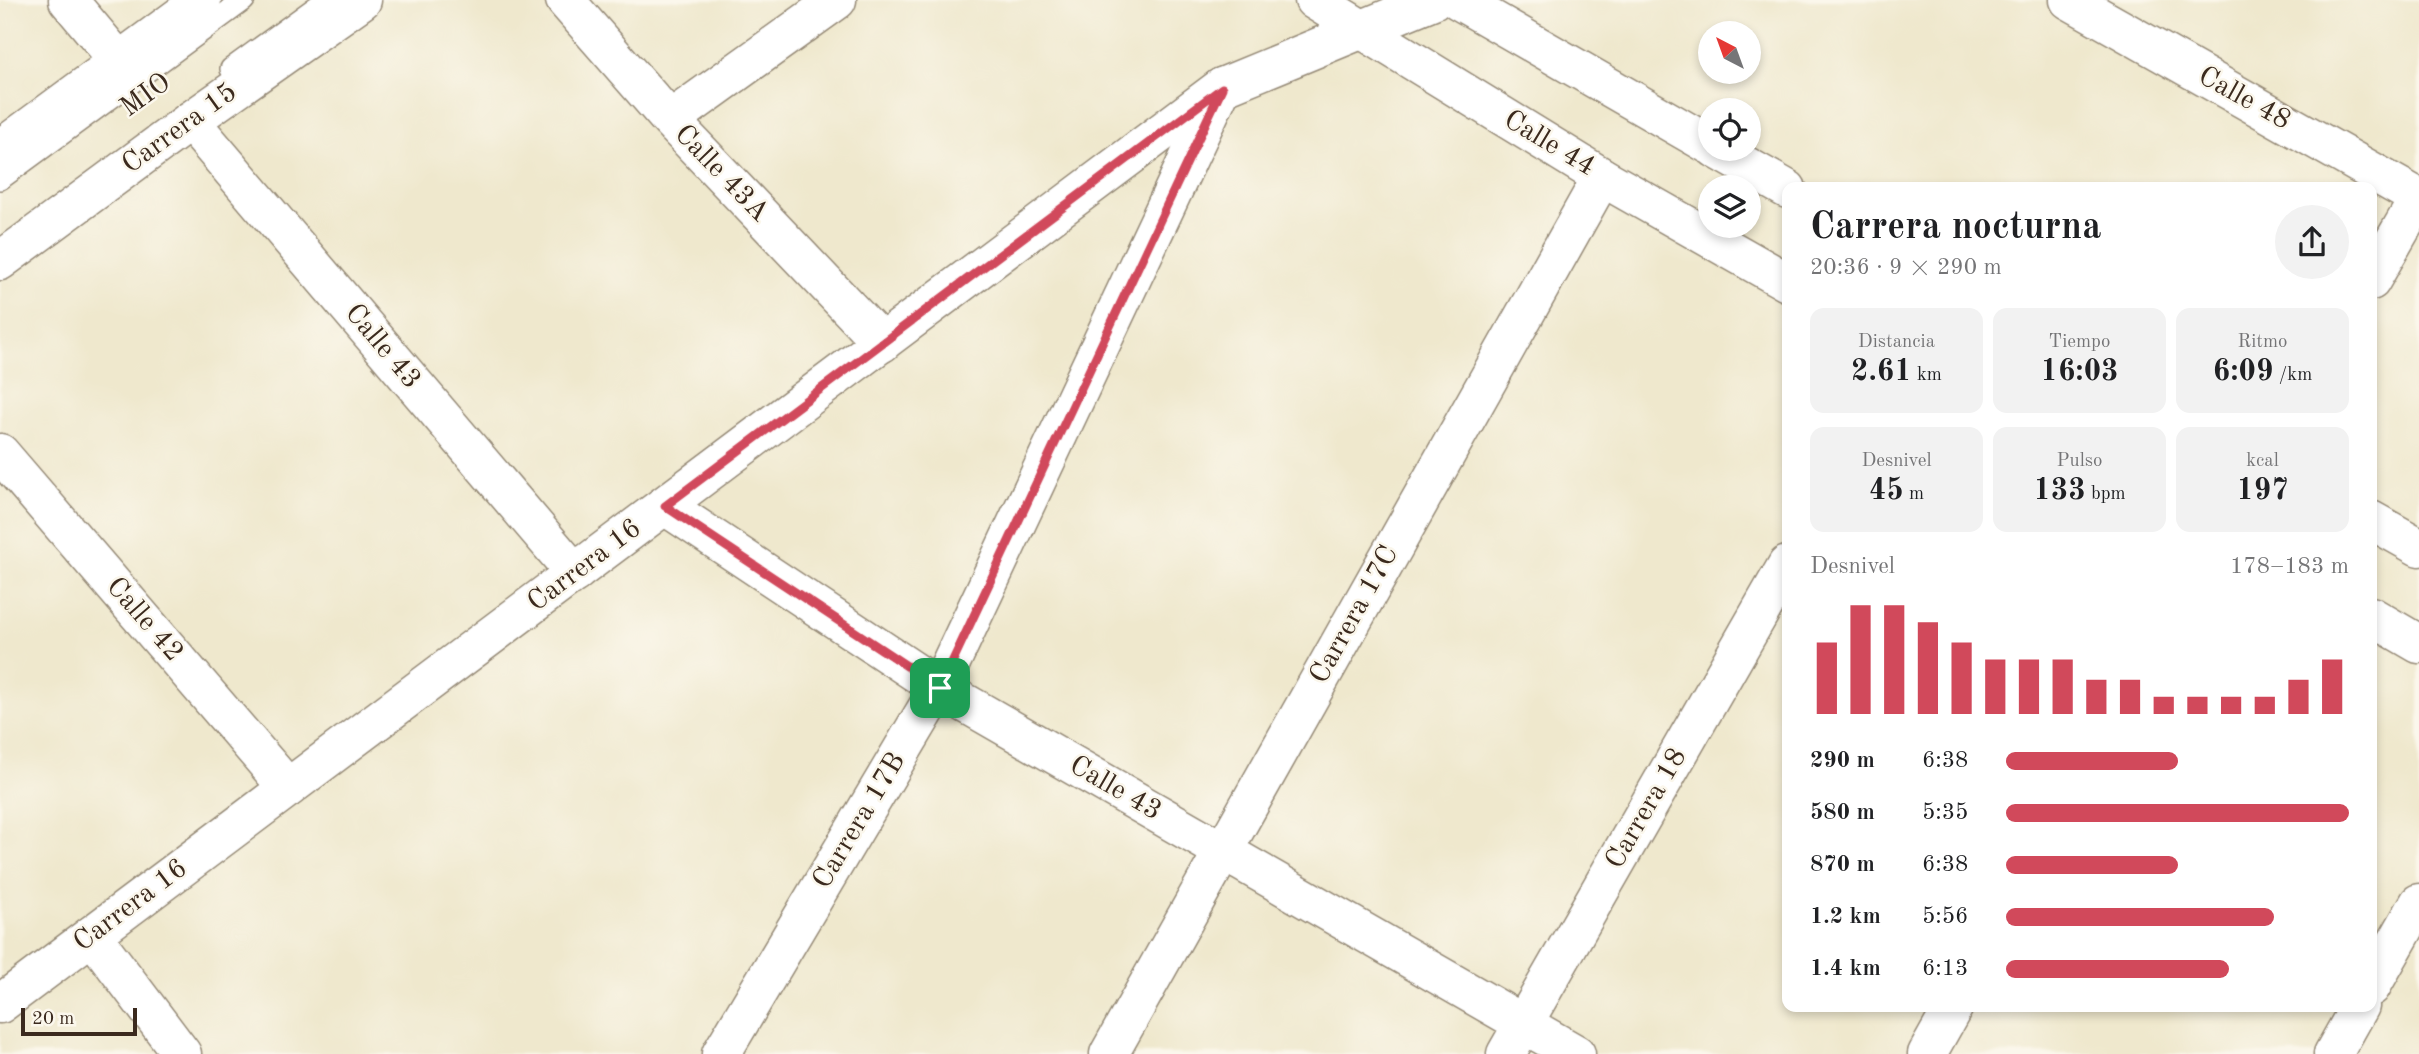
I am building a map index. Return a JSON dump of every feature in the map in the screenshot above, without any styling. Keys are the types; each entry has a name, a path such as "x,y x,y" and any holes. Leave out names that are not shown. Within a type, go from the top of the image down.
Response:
{"street":[{"path":"68,0 119,61"},
{"path":"0,149 202,0"},
{"name":"Carrera 15","path":"0,261 190,121 362,0"},
{"name":"Calle 43A","path":"565,0 670,120 882,343"},
{"path":"670,120 837,0"},
{"name":"Calle 44","path":"1314,0 1602,177 1782,279"},
{"name":"Carrera 16","path":"0,1003 1222,88 1433,0"},
{"path":"1458,0 1698,138"},
{"name":"Calle 48","path":"2069,0 2419,198"},
{"name":"Carrera 17B","path":"721,1054 940,688 1222,88"},
{"name":"Calle 43","path":"190,121 575,573"},
{"path":"1737,161 1782,186"},
{"name":"Carrera 17C","path":"1109,1054 1602,177"},
{"path":"2377,271 2419,198"},
{"name":"Calle 42","path":"0,453 288,788"},
{"name":"Calle 43","path":"665,506 940,688 1223,851 1515,1039 1576,1054"},
{"path":"2377,523 2419,547"},
{"name":"Carrera 18","path":"1515,1039 1782,574"},
{"path":"2377,620 2419,644"},
{"path":"2377,976 2419,903"},
{"path":"92,935 182,1054"},
{"path":"1927,1054 1951,1012"},
{"path":"2333,1054 2357,1012"}],"lane":[{"name":"MIO","path":"0,180 244,0"},
{"name":"MIO","path":"0,238 326,0"}],"route":[{"path":"1222,88 940,688 665,506 1222,88"}]}
